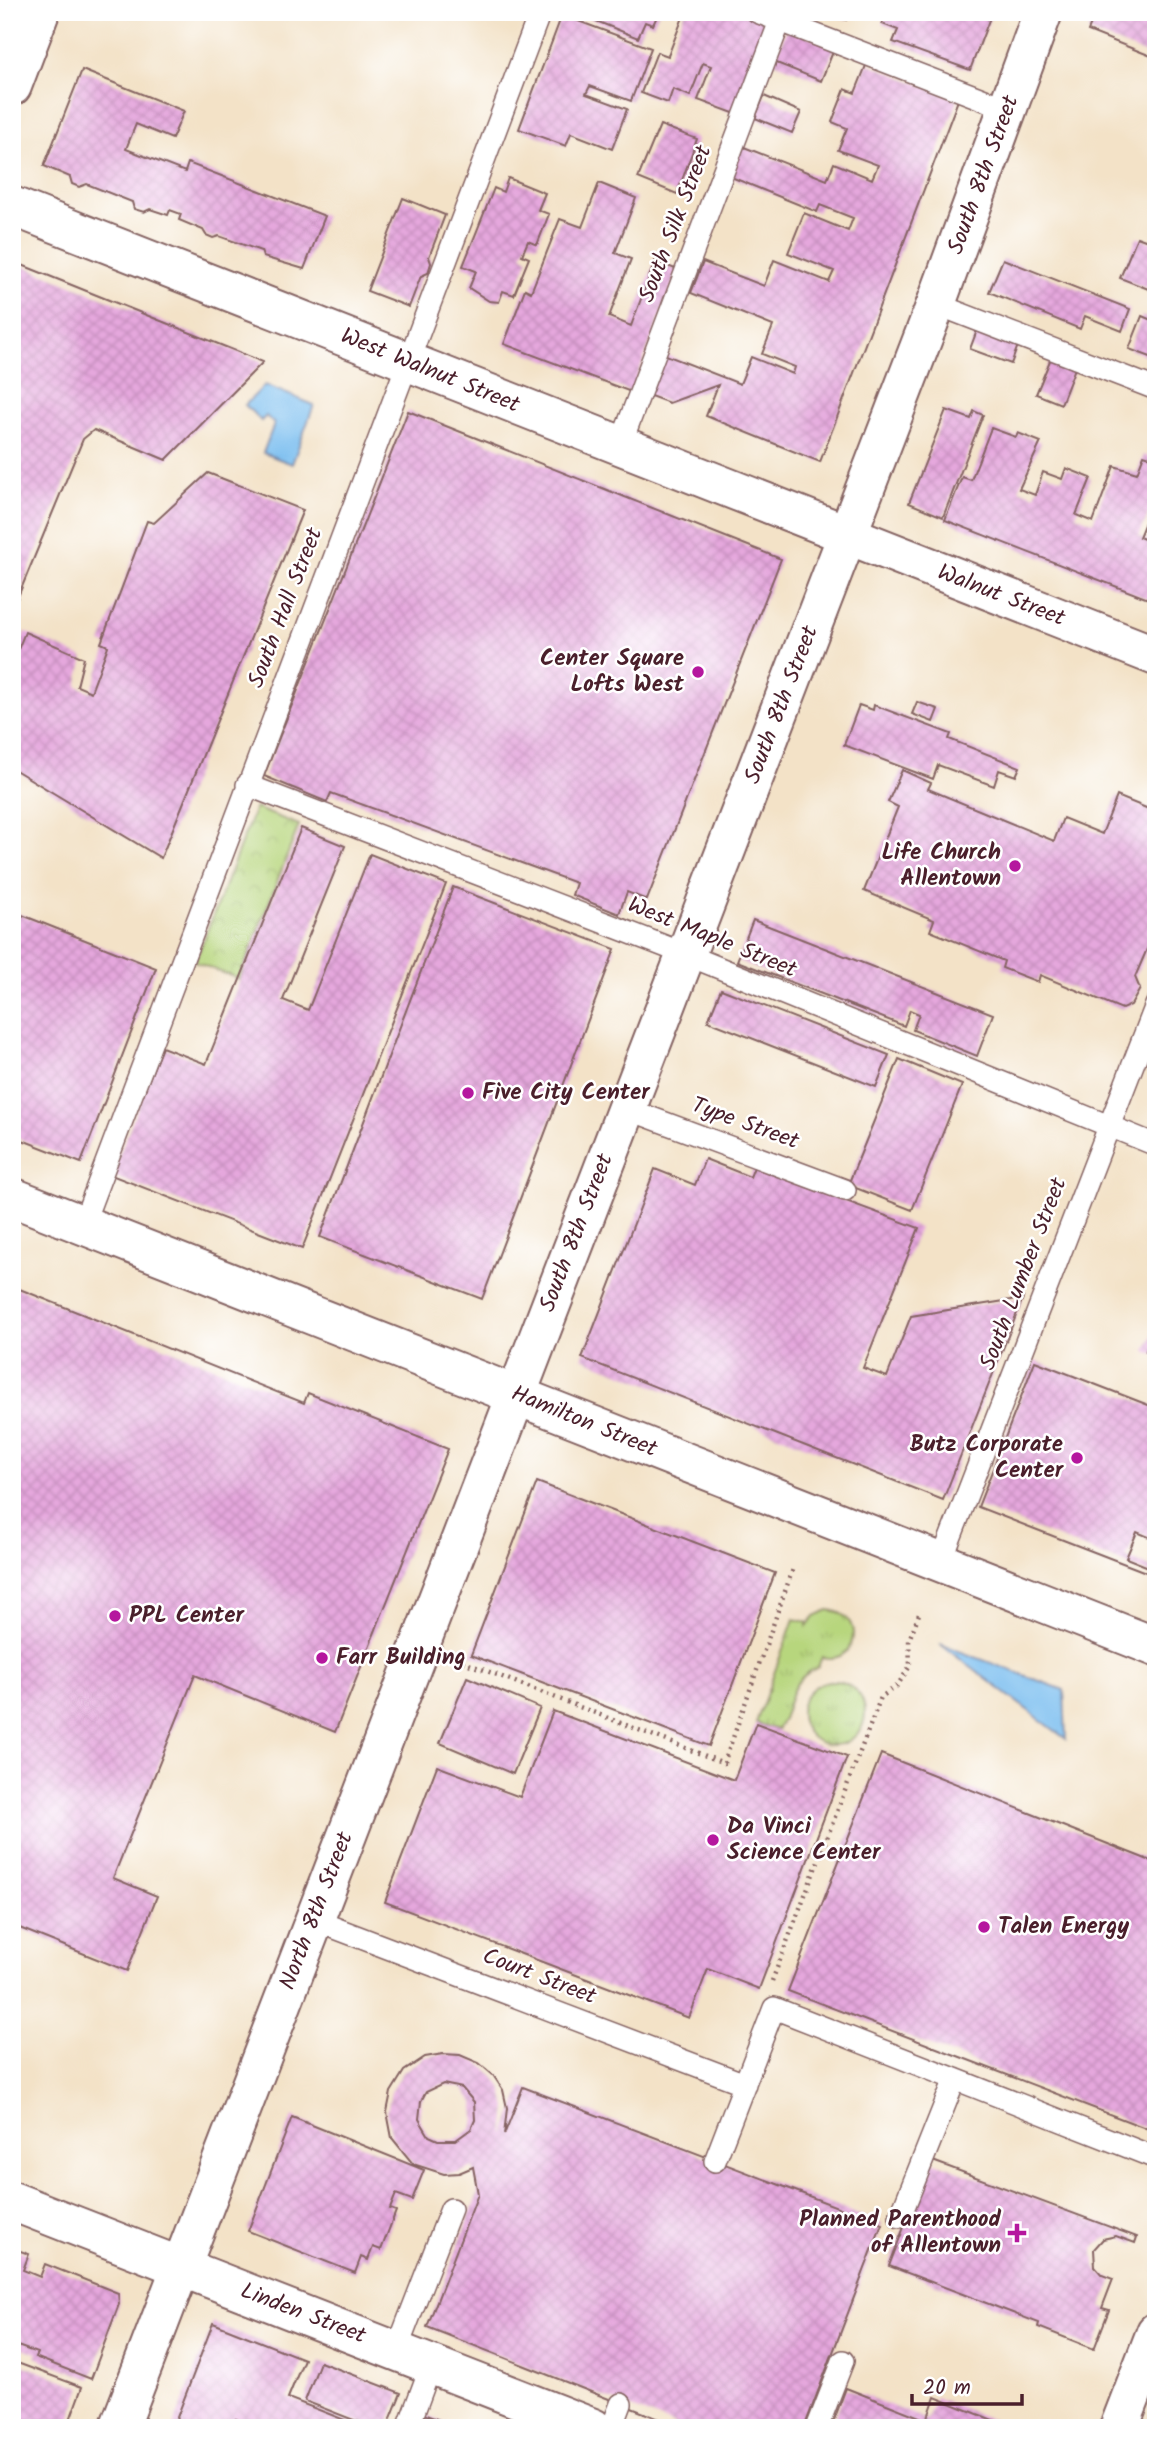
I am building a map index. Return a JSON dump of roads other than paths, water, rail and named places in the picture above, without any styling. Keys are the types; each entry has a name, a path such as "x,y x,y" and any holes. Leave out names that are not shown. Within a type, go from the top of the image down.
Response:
{"main road":[{"path":"12,86 40,12"},
{"name":"South 8th Street","path":"514,1395 936,304 1043,12"},
{"name":"West Walnut Street","path":"12,206 847,536"},
{"name":"Walnut Street","path":"847,536 1156,656"},
{"name":"Hamilton Street","path":"12,1197 1156,1647"},
{"name":"North 8th Street","path":"119,2428 514,1395"},
{"name":"Linden Street","path":"12,2201 432,2363 607,2416"},
{"path":"1119,2428 1156,2332"}],"lane":[{"name":"South Hall Street","path":"83,1224 540,12"},
{"path":"766,15 1008,109"},
{"name":"South Silk Street","path":"620,446 766,15"},
{"path":"936,304 1156,389"},
{"name":"West Maple Street","path":"247,785 685,954 1156,1145"},
{"name":"South Lumber Street","path":"941,1562 1156,1005"},
{"name":"Type Street","path":"625,1108 845,1189"},
{"name":"Court Street","path":"314,1920 745,2084"},
{"path":"715,2161 774,2008 1156,2158"},
{"path":"900,2217 955,2079"},
{"path":"397,2349 451,2209"},
{"path":"817,2428 844,2361"},
{"path":"408,2428 432,2363"},
{"path":"607,2416 612,2428"}],"water":[{"path":"265,385 314,405 292,464 263,453 274,424 266,416 261,421 245,405"},
{"path":"940,1644 1064,1690 1066,1739"}],"place":[{"name":"Center Square Lofts West","path":"698,672"},
{"name":"Life Church Allentown","path":"1015,866"},
{"name":"Five City Center","path":"468,1093"},
{"name":"Butz Corporate Center","path":"1077,1458"},
{"name":"PPL Center","path":"115,1616"},
{"name":"Farr Building","path":"322,1658"},
{"name":"Da Vinci Science Center","path":"713,1840"},
{"name":"Talen Energy","path":"984,1927"},
{"name":"Planned Parenthood of Allentown","path":"1017,2233"}]}
